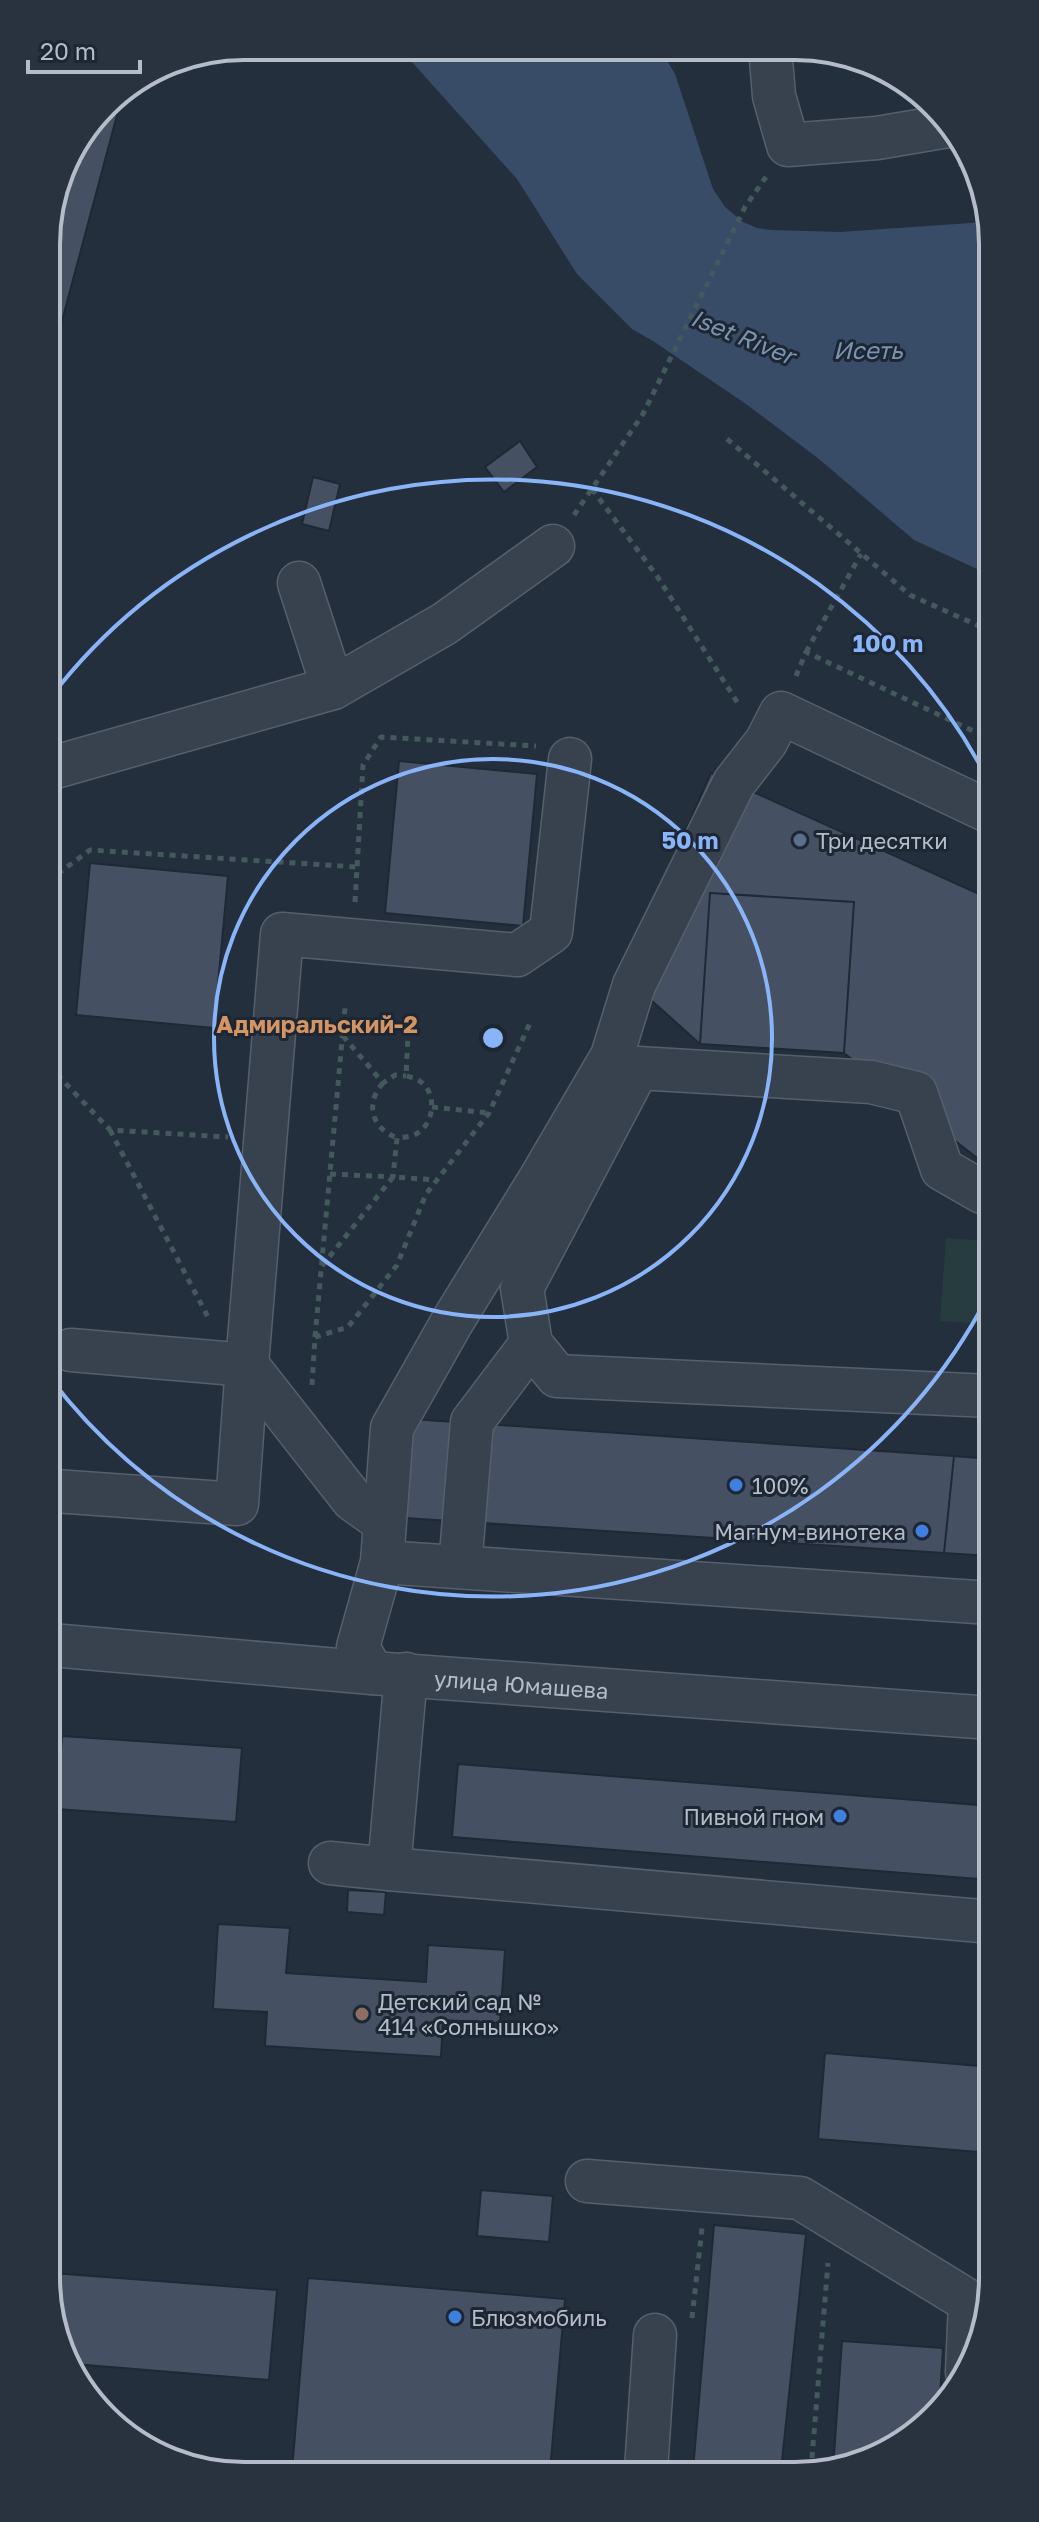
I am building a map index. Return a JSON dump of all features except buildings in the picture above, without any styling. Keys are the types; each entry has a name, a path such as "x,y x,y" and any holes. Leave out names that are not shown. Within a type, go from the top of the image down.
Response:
{"street":[{"path":"771,60 774,96 788,145 877,138 937,128"},
{"path":"60,766 333,688 444,624 553,546"},
{"path":"299,583 333,688"},
{"path":"389,1869 389,1674 358,1647 383,1542 392,1428 612,1056 640,971 734,783 766,742 781,713 979,807"},
{"path":"60,1491 237,1504 282,934 517,955 551,932 570,759"},
{"path":"979,1190 942,1169 916,1093 871,1082 638,1068 522,1288 531,1344 557,1376 979,1395"},
{"path":"460,1567 472,1422 531,1344"},
{"path":"71,1350 247,1365 383,1542 460,1567 979,1602"},
{"name":"улица Юмашева","path":"60,1646 389,1674 979,1717"},
{"path":"330,1863 979,1921"},
{"path":"587,2181 800,2198 970,2302 975,2316"},
{"path":"648,2462 673,2328"}],"path":[{"path":"553,546 643,414 745,207"},
{"path":"727,439 910,595 979,626"},
{"path":"592,489 657,576 739,705"},
{"path":"806,652 861,554"},
{"path":"60,872 90,850 357,867"},
{"path":"311,1392 345,1008"},
{"path":"406,1076 409,1015"},
{"path":"315,1337 348,1327 397,1265 426,1194 489,1113 530,1023"},
{"path":"342,1035 383,1083"},
{"path":"395,1075 406,1076 420,1080 430,1091 432,1107 427,1124 415,1135 397,1138 375,1123 371,1111 375,1092 383,1083 395,1075"},
{"path":"60,1078 110,1130 215,1330"},
{"path":"432,1107 489,1113"},
{"path":"110,1130 238,1138"},
{"path":"321,1267 393,1177 397,1138"},
{"path":"330,1174 437,1180"},
{"path":"673,2328 706,2191"},
{"path":"812,2461 832,2218"}],"green space":[{"path":"946,1238 979,1240 979,1323 940,1321"}],"water":[{"name":"Исеть","path":"410,60 667,60 675,74 713,189 725,207 743,222 771,230 840,232 977,223 979,570 914,540 819,459 746,404 632,329 577,274 517,179"}],"place":[{"name":"Три десятки","path":"800,840"},
{"name":"100%","path":"736,1485"},
{"name":"Магнум-винотека","path":"922,1531"},
{"name":"Пивной гном","path":"840,1816"},
{"name":"Детский сад № 414 «Солнышко»","path":"362,2014"},
{"name":"Блюзмобиль","path":"455,2317"}],"district":[{"name":"Адмиральский-2","path":"317,1023"}],"water label":[{"name":"Iset River","path":"743,336"}]}
